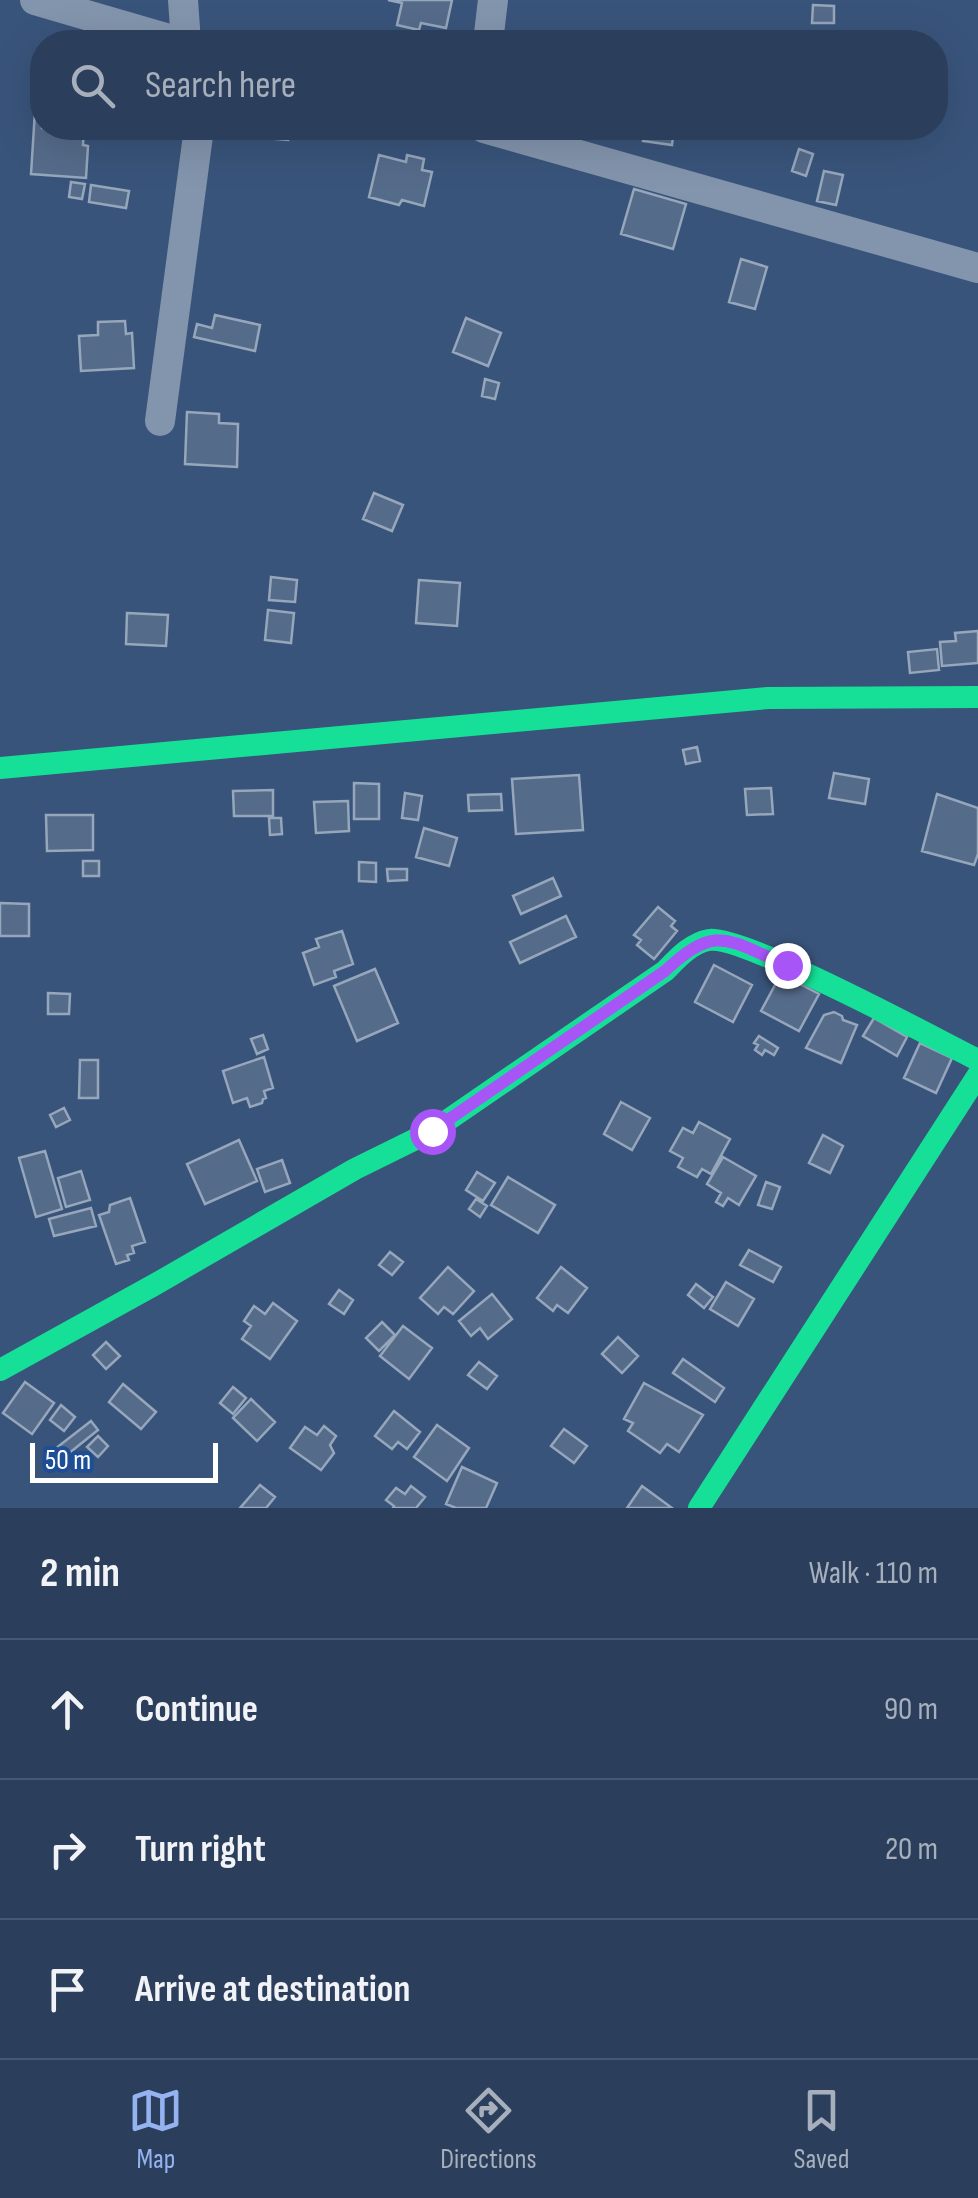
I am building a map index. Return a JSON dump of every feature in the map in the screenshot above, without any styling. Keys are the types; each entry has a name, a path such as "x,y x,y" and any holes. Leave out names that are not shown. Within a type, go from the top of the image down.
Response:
{"street":[{"path":"34,0 140,30"},
{"path":"182,30 183,0"},
{"path":"489,30 493,0"},
{"path":"160,421 197,140"},
{"path":"526,140 978,268"},
{"path":"0,768 768,698 978,697"},
{"path":"0,1370 355,1169 432,1131 706,940 724,940 787,965 978,1060"},
{"path":"699,1508 978,1075"}],"building":[{"path":"388,0 452,0 446,28 421,23 419,30 397,25 402,3"},
{"path":"813,5 834,6 834,23 812,23"},
{"path":"33,140 83,140 83,145 88,146 86,178 31,174"},
{"path":"643,140 673,140 672,145"},
{"path":"799,149 813,154 806,176 792,171"},
{"path":"379,155 406,162 407,155 424,159 422,170 432,172 424,206 402,200 399,205 369,197"},
{"path":"824,171 843,175 836,205 817,201"},
{"path":"71,182 85,184 82,199 69,197"},
{"path":"91,185 129,191 126,208 89,202"},
{"path":"634,189 686,204 673,249 621,234"},
{"path":"741,259 767,267 755,309 729,302"},
{"path":"215,315 260,325 255,351 194,337 197,324 212,328"},
{"path":"466,318 501,333 488,366 453,352"},
{"path":"125,321 126,334 132,333 134,368 81,371 79,336 98,335 98,322"},
{"path":"485,379 499,383 495,399 482,396"},
{"path":"187,412 219,414 219,423 238,424 237,467 185,464"},
{"path":"374,493 403,505 392,531 363,519"},
{"path":"271,577 297,580 295,602 269,600"},
{"path":"419,580 460,583 457,626 416,623"},
{"path":"268,610 294,613 291,643 265,640"},
{"path":"127,613 168,615 166,646 126,644"},
{"path":"978,631 978,663 942,666 940,642 956,641 955,633"},
{"path":"937,649 939,670 910,673 908,652"},
{"path":"697,747 700,761 686,764 683,750"},
{"path":"834,773 869,779 865,804 829,798"},
{"path":"579,775 583,830 516,834 512,779"},
{"path":"354,783 379,784 379,819 354,819"},
{"path":"771,788 773,814 747,815 745,789"},
{"path":"273,790 273,816 234,816 233,791"},
{"path":"405,793 422,796 418,820 402,818"},
{"path":"501,794 502,810 469,811 468,795"},
{"path":"937,794 978,808 978,854 974,865 922,851"},
{"path":"348,801 349,831 316,833 314,802"},
{"path":"46,815 93,815 93,850 47,851"},
{"path":"269,818 281,818 282,834 270,835"},
{"path":"424,828 457,838 449,866 416,857"},
{"path":"83,861 99,861 99,876 83,876"},
{"path":"359,862 376,863 376,882 359,881"},
{"path":"387,869 407,869 407,880 388,881"},
{"path":"553,878 561,896 521,914 513,896"},
{"path":"0,903 29,904 29,936 0,936"},
{"path":"658,907 675,921 671,926 677,931 654,959 637,945 641,940 634,935"},
{"path":"566,916 576,937 520,963 510,942"},
{"path":"342,931 353,964 334,971 336,977 314,985 303,953 319,947 316,939"},
{"path":"714,965 752,985 733,1022 695,1002"},
{"path":"375,969 398,1023 357,1041 334,986"},
{"path":"781,974 819,994 799,1031 761,1011"},
{"path":"48,993 70,994 69,1014 48,1014"},
{"path":"834,1012 857,1025 841,1063 806,1048 824,1015"},
{"path":"874,1018 907,1037 897,1056 863,1036"},
{"path":"263,1035 268,1049 257,1054 251,1039"},
{"path":"759,1036 778,1048 774,1055 765,1050 762,1055 755,1050"},
{"path":"920,1043 952,1058 936,1093 904,1078"},
{"path":"264,1057 273,1088 264,1091 266,1098 262,1103 250,1107 247,1098 233,1103 223,1071"},
{"path":"80,1060 98,1060 98,1098 79,1098"},
{"path":"621,1102 650,1118 632,1150 604,1134"},
{"path":"64,1108 70,1120 56,1127 50,1115"},
{"path":"699,1122 730,1139 711,1174 702,1169 697,1177 678,1167 683,1158 670,1151 683,1128 693,1133"},
{"path":"823,1135 843,1146 830,1173 809,1163"},
{"path":"239,1140 257,1181 205,1204 187,1164"},
{"path":"45,1151 62,1209 36,1217 19,1158"},
{"path":"723,1157 756,1176 739,1205 728,1198 723,1206 716,1202 721,1193 707,1184"},
{"path":"282,1160 290,1183 265,1192 257,1169"},
{"path":"81,1171 90,1200 66,1207 58,1178"},
{"path":"477,1172 495,1183 483,1201 466,1190"},
{"path":"508,1177 555,1205 538,1233 491,1205"},
{"path":"766,1182 780,1187 772,1209 758,1205"},
{"path":"130,1198 145,1242 132,1246 134,1253 127,1255 129,1260 116,1264 99,1215 109,1212 110,1205"},
{"path":"476,1199 487,1206 480,1217 469,1209"},
{"path":"91,1208 96,1226 54,1236 49,1219"},
{"path":"749,1250 781,1267 773,1282 740,1265"},
{"path":"390,1252 403,1262 392,1275 379,1265"},
{"path":"448,1267 474,1291 453,1314 444,1307 438,1314 420,1298"},
{"path":"561,1267 587,1288 568,1313 557,1305 553,1311 537,1298"},
{"path":"726,1282 754,1299 738,1326 710,1309"},
{"path":"696,1284 713,1297 704,1308 688,1295"},
{"path":"339,1290 353,1300 344,1314 329,1304"},
{"path":"492,1294 512,1319 488,1339 480,1328 471,1336 459,1321"},
{"path":"273,1303 297,1321 270,1359 242,1339 251,1326 244,1321 254,1306 265,1314"},
{"path":"382,1322 395,1335 379,1351 366,1338"},
{"path":"403,1326 432,1348 409,1379 380,1356"},
{"path":"618,1337 638,1356 622,1373 602,1354"},
{"path":"106,1342 120,1356 106,1369 93,1355"},
{"path":"683,1359 724,1388 715,1402 673,1373"},
{"path":"479,1362 497,1376 487,1389 468,1375"},
{"path":"25,1382 54,1403 32,1434 3,1413"},
{"path":"644,1383 703,1415 679,1452 667,1444 660,1453 628,1431 633,1423 624,1419"},
{"path":"123,1384 156,1412 141,1429 109,1402"},
{"path":"233,1387 246,1398 233,1414 220,1403"},
{"path":"251,1399 275,1422 257,1441 233,1418"},
{"path":"61,1405 75,1417 64,1431 50,1420"},
{"path":"394,1411 420,1432 407,1449 398,1442 392,1449 375,1436"},
{"path":"91,1421 98,1430 63,1458 55,1449"},
{"path":"437,1425 469,1448 447,1481 414,1457"},
{"path":"324,1426 336,1436 330,1445 334,1453 321,1470 290,1448 305,1427 317,1435"},
{"path":"564,1429 587,1446 574,1463 551,1446"},
{"path":"98,1436 108,1446 98,1457 87,1447"},
{"path":"462,1467 497,1483 486,1508 446,1504"},
{"path":"260,1485 275,1497 266,1508 240,1508"},
{"path":"411,1486 425,1497 416,1508 393,1508 386,1500 396,1488 405,1494"},
{"path":"642,1486 672,1508 627,1508"}],"traffic: fast":[{"path":"0,768 768,698 978,697"},
{"path":"0,1370 355,1169 432,1131 702,942 728,943 759,953 978,1060"},
{"path":"699,1508 978,1075"}],"route":[{"path":"432,1131 706,940 724,940 787,965"}]}
